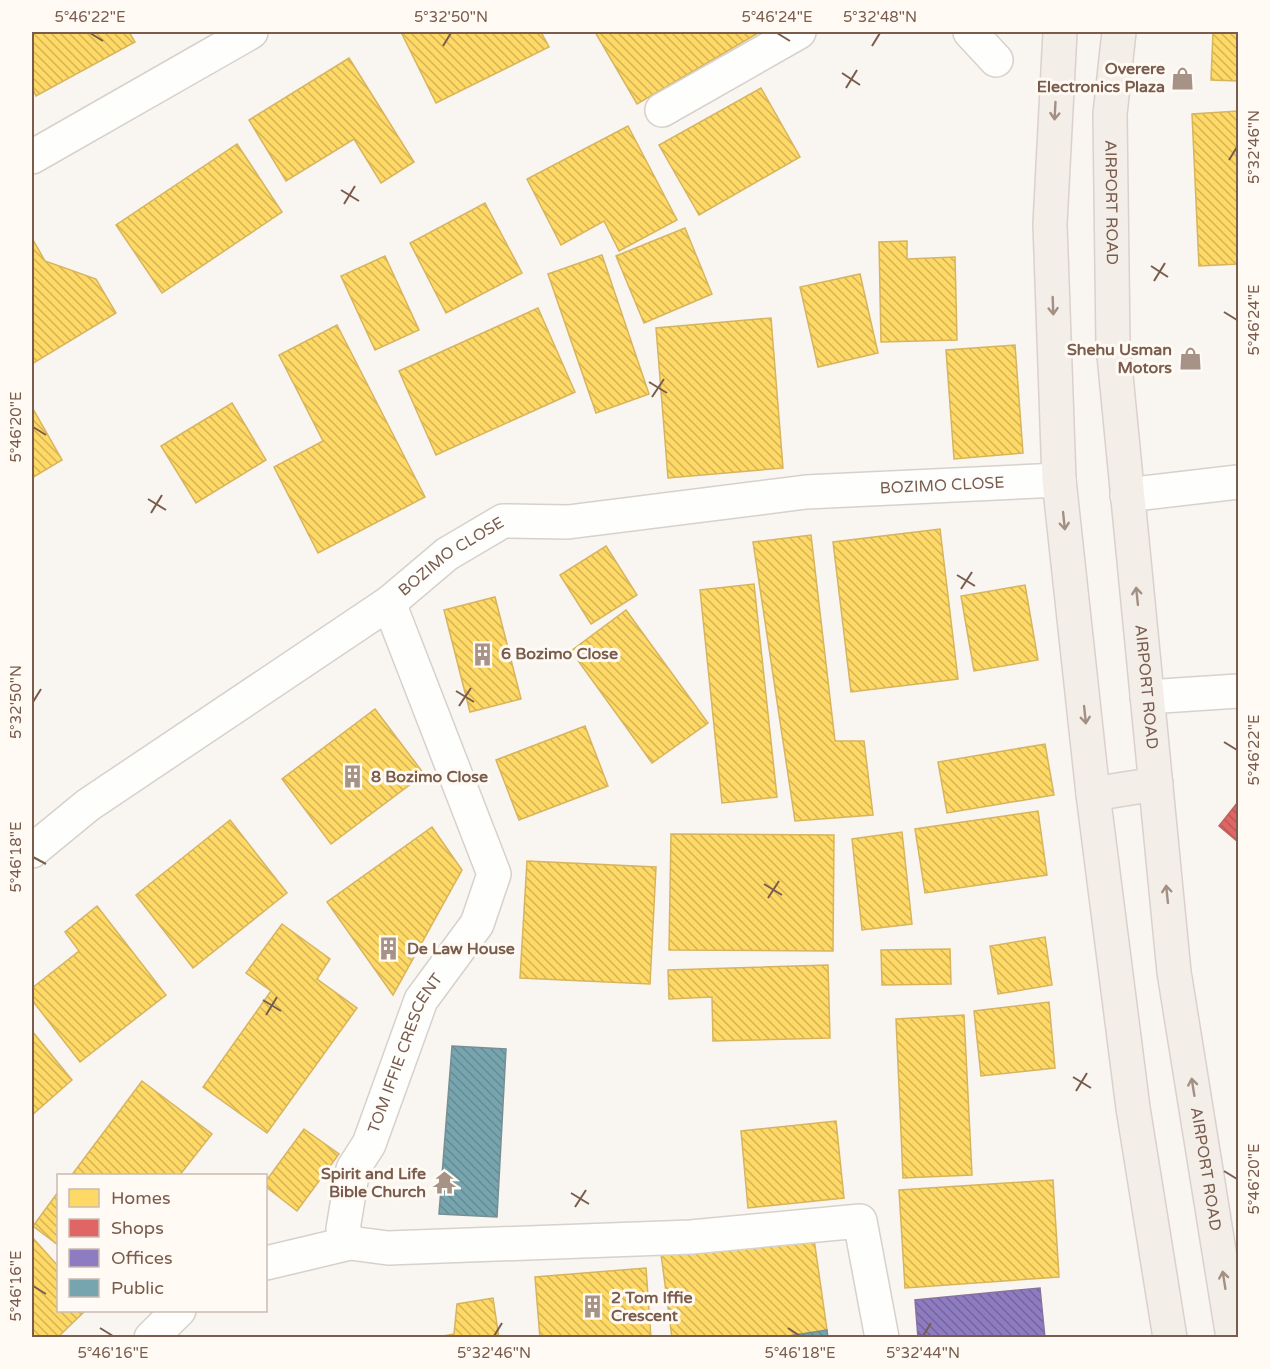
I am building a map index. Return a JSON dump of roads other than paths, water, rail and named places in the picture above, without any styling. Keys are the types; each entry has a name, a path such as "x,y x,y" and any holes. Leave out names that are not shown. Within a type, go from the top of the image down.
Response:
{"main road":[{"path":"1060,32 1050,224 1059,480 1093,794 1133,1108 1170,1338"},
{"name":"AIRPORT ROAD","path":"1119,32 1110,114 1113,345 1174,972 1234,1324"},
{"path":"1093,794 1156,784"}],"street":[{"path":"32,157 251,32"},
{"path":"662,110 799,32"},
{"path":"970,32 996,60"},
{"name":"BOZIMO CLOSE","path":"32,852 88,805 389,603 447,555 503,521 568,522 806,492 1059,480"},
{"path":"1127,495 1239,483"},
{"name":"TOM IFFIE CRESCENT","path":"350,1243 343,1229 353,1169 369,1144 421,1000 477,924 494,874 389,603"},
{"path":"1147,697 1239,691"},
{"path":"267,1263 350,1243 388,1248 691,1237 860,1221 882,1338"},
{"path":"151,1338 178,1312"}],"place":[{"name":"Overere Electronics Plaza","path":"1183,78"},
{"name":"Shehu Usman Motors","path":"1190,359"},
{"name":"6 Bozimo Close","path":"483,654"},
{"name":"8 Bozimo Close","path":"353,777"},
{"name":"De Law House","path":"389,949"},
{"name":"Spirit and Life Bible Church","path":"444,1183"},
{"name":"2 Tom Iffie Crescent","path":"593,1307"}]}
